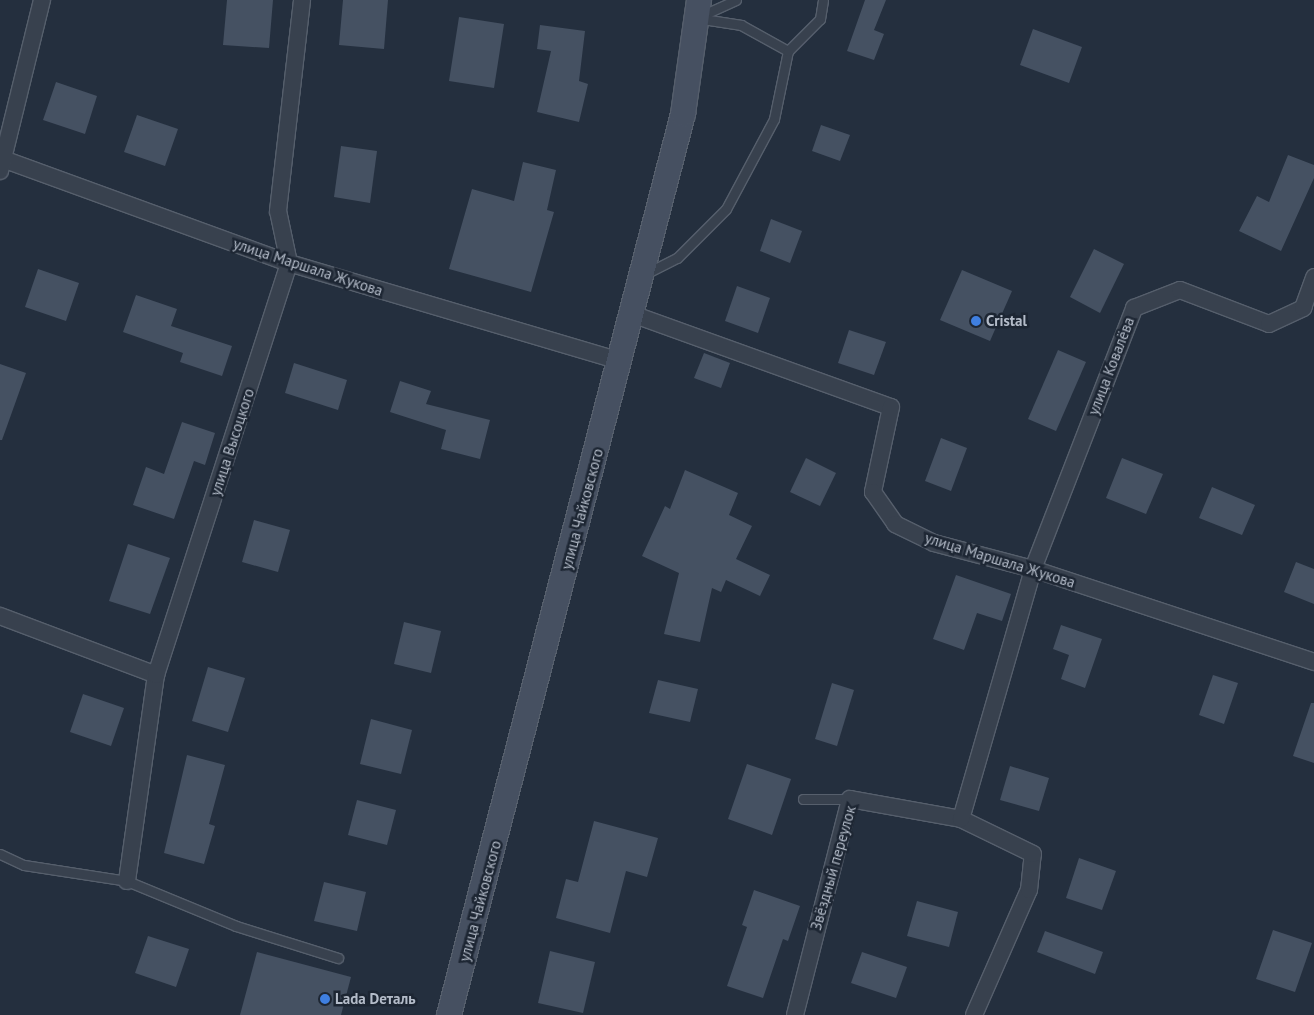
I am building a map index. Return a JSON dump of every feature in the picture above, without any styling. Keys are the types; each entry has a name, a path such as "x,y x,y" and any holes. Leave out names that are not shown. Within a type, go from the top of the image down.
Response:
{"main road":[{"name":"улица Чайковского","path":"449,1015 683,114 697,9"}],"street":[{"path":"1,162 42,0"},
{"name":"улица Высоцкого","path":"127,882 156,675 289,264 278,210 302,0"},
{"name":"улица Маршала Жукова","path":"1,162 289,264 620,361"},
{"name":"улица Ковалёва","path":"1033,569 1134,308 1180,290 1269,324 1303,308 1314,278"},
{"name":"улица Маршала Жукова","path":"632,314 891,407 873,492 896,524 934,543 1033,569 1314,662"},
{"path":"961,819 1033,569"},
{"path":"0,616 156,675"},
{"name":"Звёздный переулок","path":"795,1015 850,800 961,819 1033,854 1029,890 974,1015"}],"lane":[{"path":"697,9 736,0"},
{"path":"642,275 677,258 726,208 774,119 788,51 820,19 823,0"},
{"path":"697,9 741,26 788,51"},
{"path":"803,800 850,800"},
{"path":"0,854 24,865 127,882 236,926 338,958"}],"building":[{"path":"227,0 273,0 269,48 223,45"},
{"path":"343,0 388,0 384,49 339,45"},
{"path":"865,0 886,0 874,30 884,34 874,60 847,51"},
{"path":"459,17 504,24 494,88 449,81"},
{"path":"540,25 585,31 579,81 588,84 579,122 537,112 551,51 537,49"},
{"path":"1033,29 1082,47 1069,83 1020,65"},
{"path":"56,82 97,96 85,134 43,120"},
{"path":"137,115 178,129 165,166 124,152"},
{"path":"821,125 850,135 840,161 812,151"},
{"path":"341,146 377,151 370,203 334,197"},
{"path":"1288,155 1314,165 1314,178 1281,251 1239,231 1257,196 1269,202"},
{"path":"523,162 556,170 547,210 554,212 531,292 449,269 472,189 514,201"},
{"path":"771,219 802,231 790,263 760,251"},
{"path":"1094,249 1124,264 1100,313 1070,297"},
{"path":"38,269 79,283 66,321 25,307"},
{"path":"962,270 1012,291 990,341 940,320"},
{"path":"737,286 770,298 758,333 725,321"},
{"path":"136,295 177,309 171,326 232,346 222,376 180,362 183,353 123,332"},
{"path":"849,330 886,342 874,375 838,363"},
{"path":"1058,350 1086,362 1056,431 1028,419"},
{"path":"704,353 730,363 721,388 694,378"},
{"path":"294,363 347,380 338,410 285,393"},
{"path":"0,364 26,373 2,440 0,440"},
{"path":"400,381 431,391 426,404 490,420 480,459 441,449 446,430 390,412"},
{"path":"182,422 215,433 205,465 194,461 174,519 133,505 146,467 164,474"},
{"path":"941,438 967,448 951,491 925,481"},
{"path":"806,458 836,473 820,506 790,492"},
{"path":"1122,458 1163,474 1146,514 1106,498"},
{"path":"685,470 738,493 729,515 752,526 736,559 770,575 760,596 726,580 721,592 712,588 700,642 664,634 679,573 642,556 665,506 670,509"},
{"path":"1212,487 1255,505 1242,535 1199,518"},
{"path":"254,520 290,530 278,572 242,562"},
{"path":"128,544 170,558 150,614 109,601"},
{"path":"1296,562 1314,569 1314,604 1284,592"},
{"path":"956,575 1011,594 1002,621 977,613 964,650 933,639"},
{"path":"404,622 441,631 431,673 394,664"},
{"path":"1061,625 1102,639 1085,688 1061,679 1069,655 1053,649"},
{"path":"208,667 245,678 228,732 192,721"},
{"path":"1213,675 1238,683 1224,724 1199,715"},
{"path":"658,680 698,689 690,722 649,713"},
{"path":"832,683 854,690 837,746 815,739"},
{"path":"83,694 124,708 111,746 70,732"},
{"path":"1311,703 1314,703 1314,763 1293,756"},
{"path":"371,719 412,730 401,774 360,764"},
{"path":"187,755 225,765 209,824 215,826 204,864 164,853"},
{"path":"747,764 791,779 772,835 728,819"},
{"path":"1010,766 1049,778 1039,811 1000,800"},
{"path":"357,800 396,810 387,845 348,835"},
{"path":"594,821 658,838 647,877 626,871 610,933 556,918 566,879 578,882"},
{"path":"1079,858 1116,871 1102,910 1066,898"},
{"path":"324,882 366,892 357,931 314,921"},
{"path":"754,890 800,906 788,941 783,939 763,998 727,986 747,927 742,925"},
{"path":"917,901 958,912 949,947 907,936"},
{"path":"1273,930 1312,943 1295,992 1256,979"},
{"path":"1045,931 1103,952 1095,974 1037,952"},
{"path":"148,936 189,949 176,987 135,973"},
{"path":"550,951 595,962 583,1013 538,1003"},
{"path":"257,952 351,977 341,1015 240,1015"},
{"path":"862,952 907,967 896,998 851,983"}],"place":[{"name":"Cristal","path":"976,321"},
{"name":"Lada Dеталь","path":"325,999"}]}
